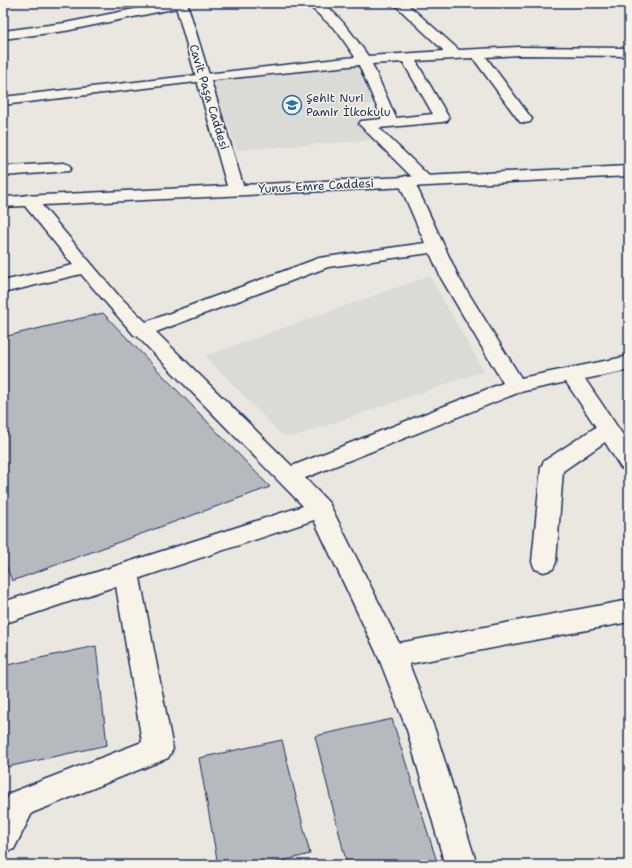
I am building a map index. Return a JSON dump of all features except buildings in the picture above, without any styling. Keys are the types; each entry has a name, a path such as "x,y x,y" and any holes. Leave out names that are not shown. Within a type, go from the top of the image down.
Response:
{"street":[{"path":"3,35 65,27 182,3"},
{"name":"Cavit Paşa Caddesi","path":"182,3 237,191"},
{"path":"312,3 328,13 352,40 365,60 391,123"},
{"path":"399,3 455,54"},
{"path":"3,101 204,77 365,60 519,51 629,52"},
{"path":"476,53 525,119"},
{"path":"407,57 442,118 366,124 424,180"},
{"path":"3,169 4,171 63,168"},
{"name":"Yunus Emre Caddesi","path":"3,202 629,170"},
{"path":"406,181 450,278 515,386"},
{"path":"28,200 111,299 141,331 321,509 392,656 421,730 461,865"},
{"path":"141,331 325,262 436,247"},
{"path":"3,287 85,268"},
{"path":"288,476 515,386 629,363"},
{"path":"571,374 629,462"},
{"path":"544,562 552,467 608,428"},
{"path":"3,613 321,509"},
{"path":"3,838 21,803 158,749 126,573"},
{"path":"392,656 629,611"}],"shaded area":[{"name":"Şehit Nuri Pamir İlkokulu","path":"353,62 378,103 349,107 374,140 237,150 211,80"},
{"path":"429,276 484,371 296,436 282,435 205,356"}],"place":[{"name":"Şehit Nuri Pamir İlkokulu","path":"292,105"}]}
